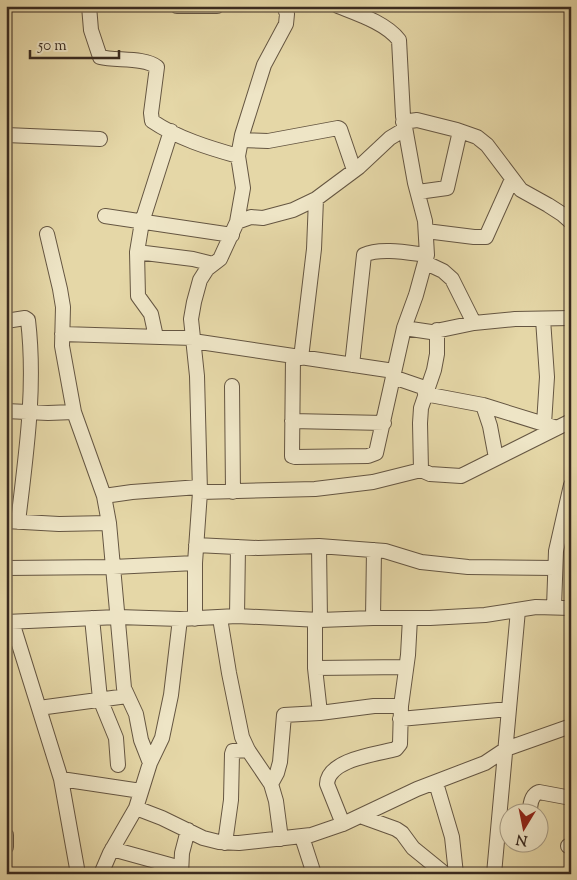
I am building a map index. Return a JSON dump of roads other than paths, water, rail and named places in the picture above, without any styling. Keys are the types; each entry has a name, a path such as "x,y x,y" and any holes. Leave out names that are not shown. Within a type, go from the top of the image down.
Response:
{"street":[{"path":"89,6 91,30 100,57 142,62 153,64 157,67 151,118 153,122 207,147 238,156"},
{"path":"177,6 217,6"},
{"path":"196,619 195,563 199,490 197,376 191,319 197,288 207,269 220,259 234,229 243,188 238,156 241,140 264,64 286,24 287,14 284,6"},
{"path":"316,199 314,249 297,357 292,421 292,456 372,455 378,451 404,328 426,259 426,232 407,148 399,40 395,34 384,27 338,6"},
{"path":"105,216 142,222 234,229 251,217 263,218 293,210 316,199 354,170 404,125 418,120 477,137 483,141 524,193 548,205 571,222"},
{"path":"241,140 268,140 338,128 340,129 354,170"},
{"path":"156,336 151,314 138,296 137,252 142,222 171,131"},
{"path":"418,192 447,188 460,131"},
{"path":"6,135 100,139"},
{"path":"426,232 486,237 512,179"},
{"path":"47,234 60,289 64,362 74,412 104,496 109,523 122,674 127,696 136,714 141,740 150,763"},
{"path":"137,252 213,264"},
{"path":"352,365 364,255 373,252 389,252 426,259 452,278 474,323"},
{"path":"6,321 25,318 28,320 32,374 30,412 12,521 59,524 109,523"},
{"path":"404,328 431,332 474,323 515,319 571,318"},
{"path":"543,319 551,426"},
{"path":"421,470 420,423 426,392 430,385 437,354 437,330"},
{"path":"62,334 156,336 352,365 394,374 426,392 483,405 551,426"},
{"path":"232,386 233,492"},
{"path":"483,405 490,426 496,458"},
{"path":"6,411 74,412"},
{"path":"292,421 384,423"},
{"path":"104,496 140,491 199,490 233,492 315,489 373,482 421,470 430,474 462,476 496,458 533,442 551,426 571,421"},
{"path":"554,607 555,568 565,532 571,486"},
{"path":"196,546 319,546 374,550 395,553 421,562 468,567 555,568"},
{"path":"319,546 315,668 320,713"},
{"path":"237,616 238,547"},
{"path":"373,618 374,550"},
{"path":"6,568 113,567 195,563"},
{"path":"78,874 61,778 39,708 8,621 118,617 196,619 237,616 318,620 461,617 536,607 571,608"},
{"path":"494,874 518,610"},
{"path":"92,618 100,699 116,738 118,765"},
{"path":"220,618 228,673 241,730 248,750 271,784 276,800 282,839"},
{"path":"343,824 328,786 328,777 339,767 354,759 398,747 401,742 401,713 410,618"},
{"path":"101,874 112,849 136,808 150,763 162,738 175,666 180,619"},
{"path":"315,668 406,667"},
{"path":"39,708 127,696"},
{"path":"271,784 280,762 284,732 283,716 374,706 401,713 509,709"},
{"path":"136,808 203,838 225,843 302,837 317,834 343,824 417,789 485,763 506,749 570,728"},
{"path":"225,843 231,800 232,754 233,750 248,750"},
{"path":"61,778 141,791"},
{"path":"436,783 452,837 456,874"},
{"path":"531,802 534,795 539,792 571,798"},
{"path":"360,816 402,832 413,848 446,874"},
{"path":"112,849 181,871 182,853 188,830"},
{"path":"6,835 6,847"},
{"path":"302,837 314,874"}]}
